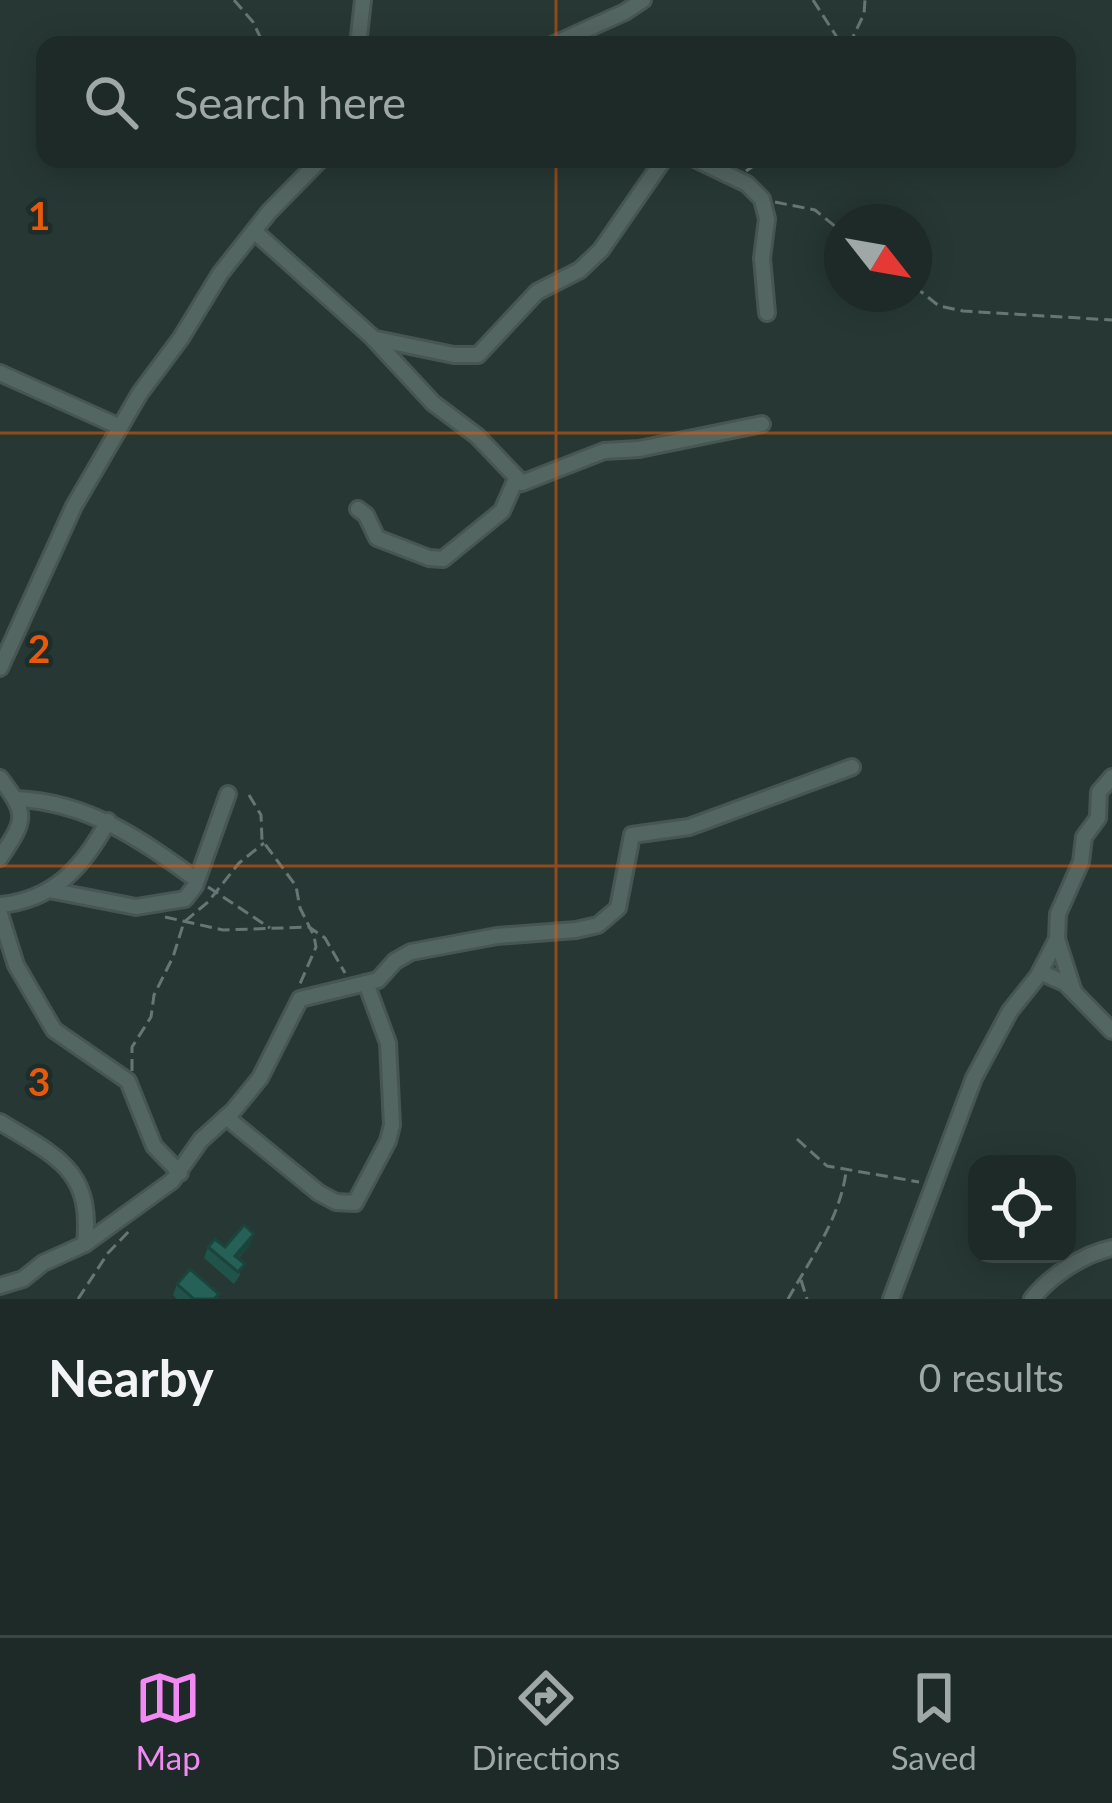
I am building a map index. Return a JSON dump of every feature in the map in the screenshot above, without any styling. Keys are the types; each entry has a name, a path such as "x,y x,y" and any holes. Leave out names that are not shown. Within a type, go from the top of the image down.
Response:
{"street":[{"path":"359,36 362,0"},
{"path":"588,36 643,0"},
{"path":"0,668 74,506 120,427 220,274 313,168"},
{"path":"373,338 454,355 478,355 537,292 580,270 602,250 658,168"},
{"path":"712,168 752,187 763,201 767,314"},
{"path":"254,232 373,338 433,403 477,436 516,479 531,482 562,464 604,452 762,424"},
{"path":"0,373 120,427"},
{"path":"358,509 377,538 442,559 502,511 516,479"},
{"path":"0,1286 23,1279 85,1244 180,1173 201,1140 266,1068 299,999 381,977 411,952 496,935 553,934 598,925 618,908 632,835 689,827 852,767"},
{"path":"891,1299 974,1078 1057,939 1060,905 1081,862 1084,836 1098,818 1099,792 1112,777"},
{"path":"0,778 17,800 22,818 0,858"},
{"path":"50,890 136,908 185,898 197,880 229,794"},
{"path":"17,800 74,806 109,821 197,880"},
{"path":"0,905 50,890 84,861 109,821"},
{"path":"0,914 16,964 54,1030 121,1073 154,1146 180,1173"},
{"path":"1057,939 1074,992"},
{"path":"1040,972 1063,982 1112,1031"},
{"path":"226,1117 319,1193 336,1202 356,1203 392,1125 388,1043 359,984"},
{"path":"0,1122 77,1178 88,1214 85,1244"},
{"path":"1032,1299 1070,1268 1112,1248"}],"path":[{"path":"234,0 261,36"},
{"path":"813,0 839,36"},
{"path":"851,36 864,14 865,0"},
{"path":"736,180 752,168"},
{"path":"763,201 815,210 824,217"},
{"path":"932,300 963,311 1112,320"},
{"path":"250,795 261,815 264,843 296,886 315,941 299,999"},
{"path":"130,1086 132,1047 151,1017 154,995 184,922 264,843"},
{"path":"197,880 271,929"},
{"path":"158,916 223,930 311,927 322,934 359,984"},
{"path":"315,941 322,934"},
{"path":"797,1139 820,1162 846,1171 933,1184"},
{"path":"788,1299 814,1260 843,1192 846,1171"},
{"path":"78,1299 93,1272 129,1231 136,1210"},
{"path":"801,1278 807,1299"}],"building":[{"path":"244,1225 254,1234 235,1256 245,1264 238,1272 208,1247 215,1239 225,1247"},
{"path":"190,1269 219,1294 214,1299 194,1299 177,1284"}]}
